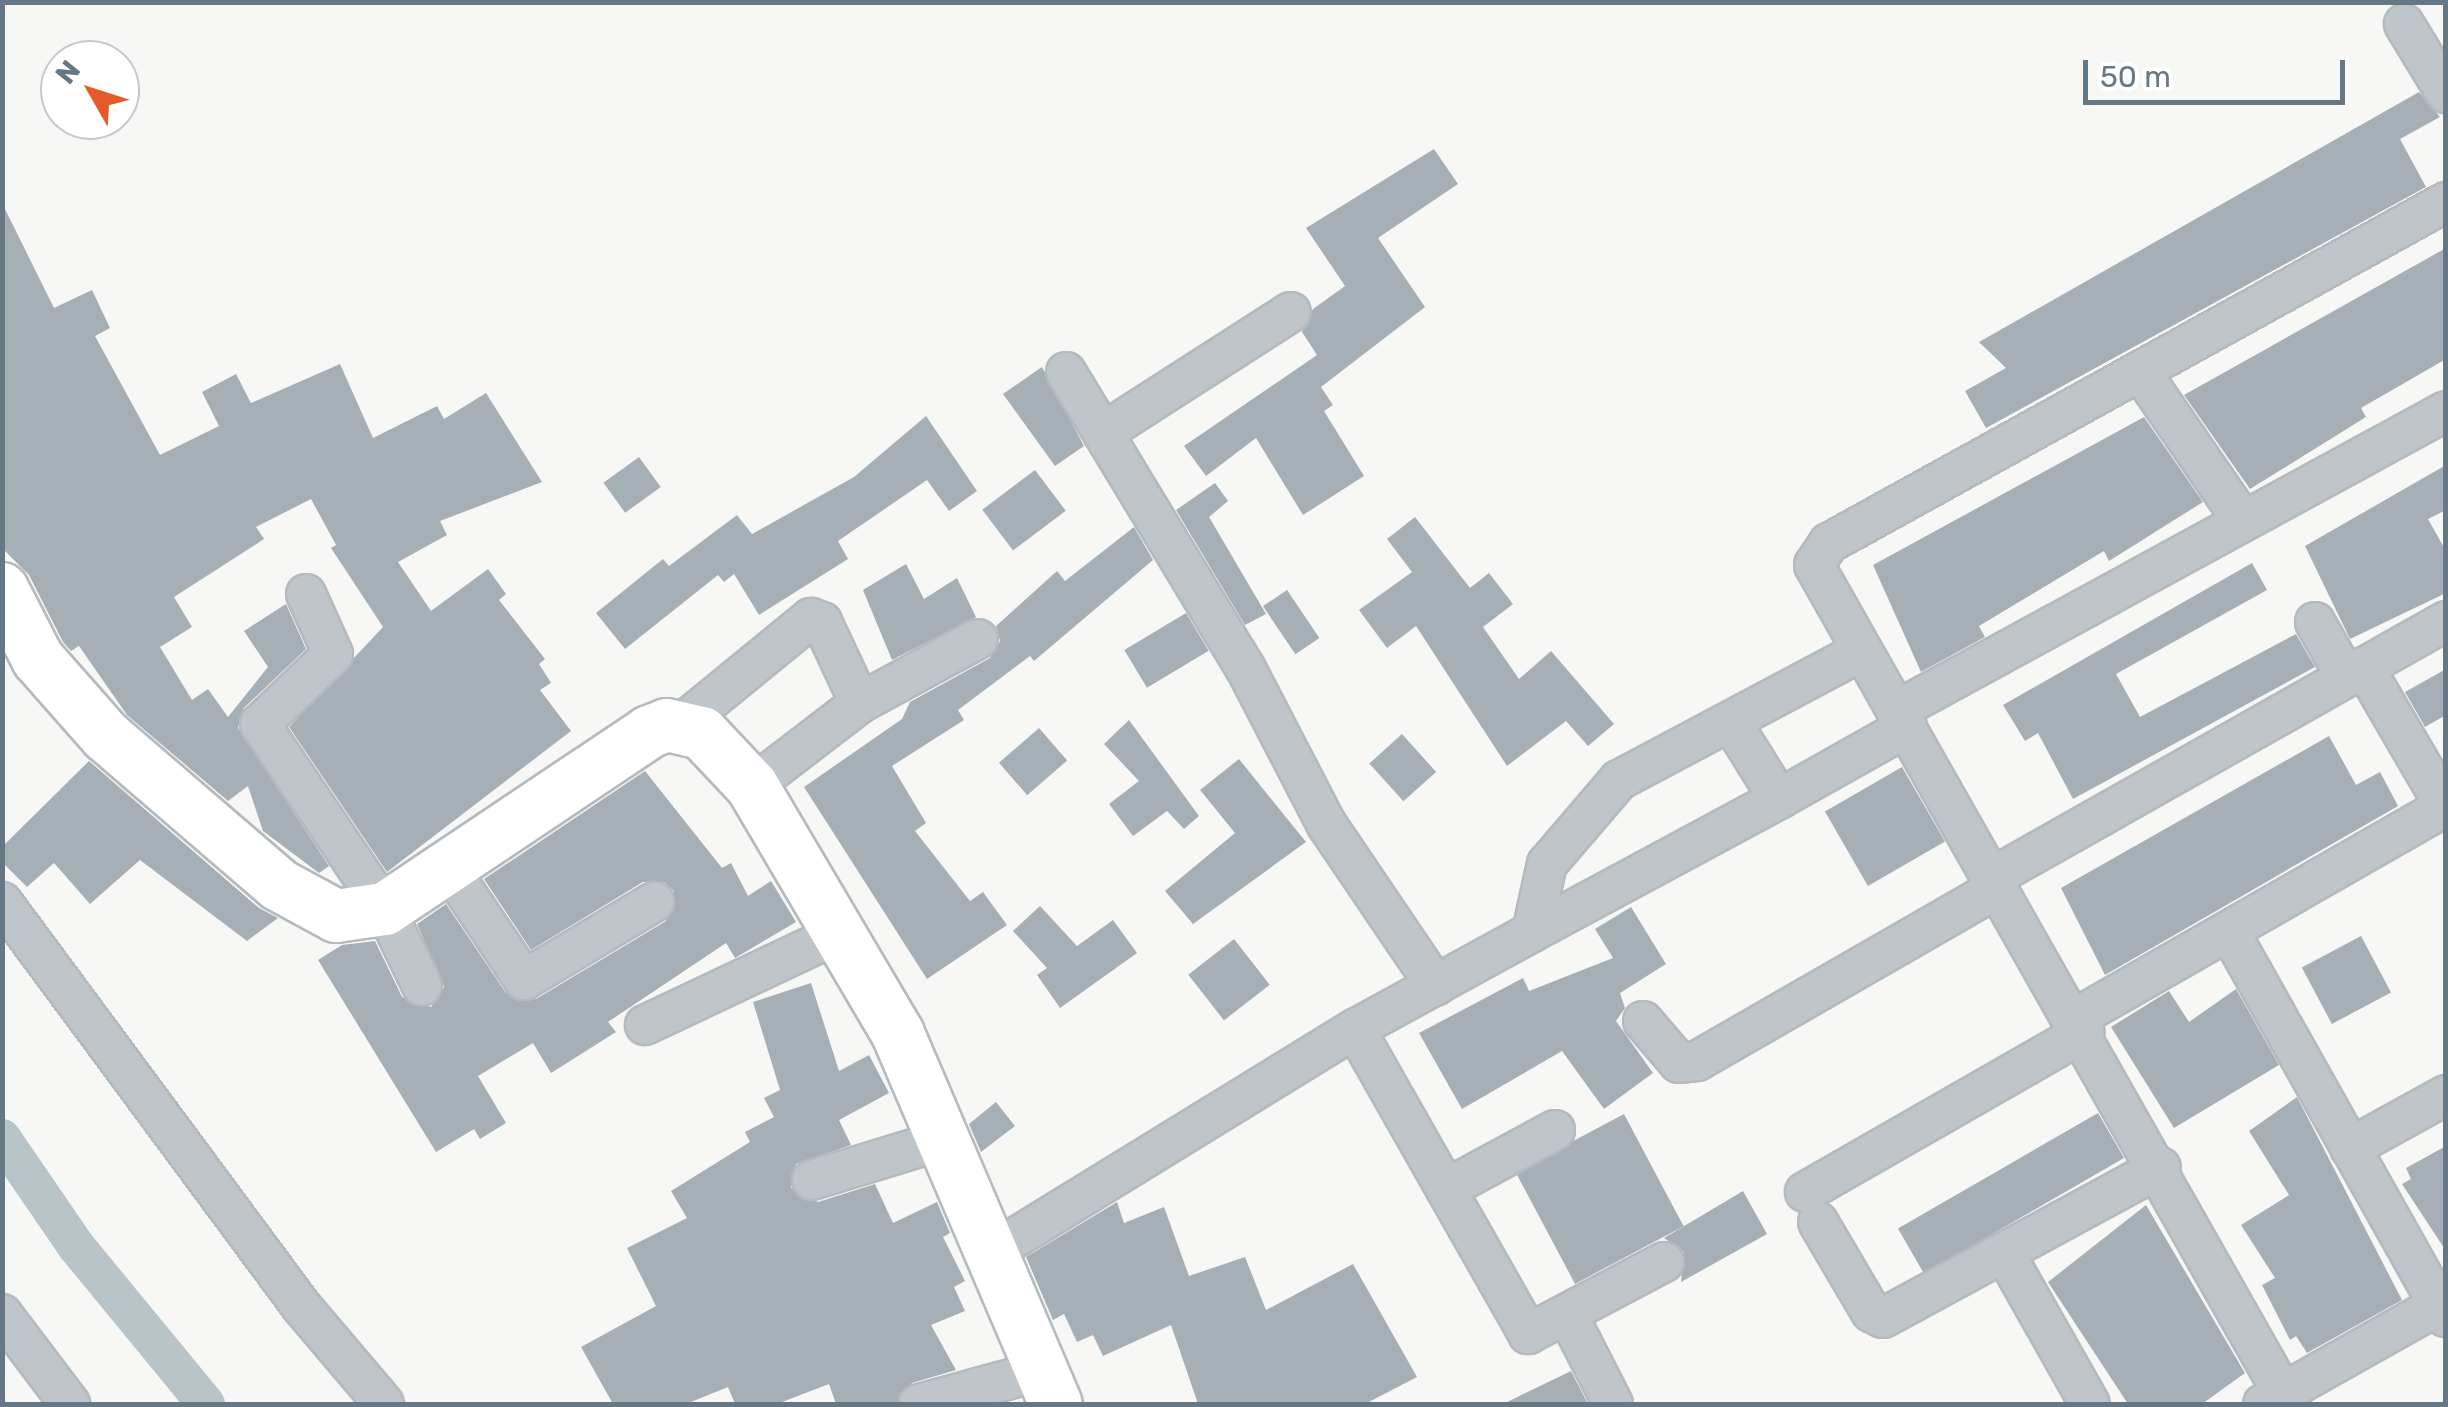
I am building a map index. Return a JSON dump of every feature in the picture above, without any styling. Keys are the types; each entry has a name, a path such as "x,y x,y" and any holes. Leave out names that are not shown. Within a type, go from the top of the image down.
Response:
{"street":[{"path":"2404,24 2446,94"},
{"path":"2228,932 2350,1148 2440,1296 2278,1401 2160,1167 1816,576 1819,553 2446,202"},
{"path":"1104,432 1290,312"},
{"path":"1066,372 1246,669 1326,825 1436,986"},
{"path":"2140,372 2243,522"},
{"path":"992,1252 1355,1028 1779,800 1902,719 2243,522 2446,411"},
{"path":"2,589 18,628 73,702 279,885 336,916 385,908 649,732 679,726 811,618 822,622 860,703"},
{"path":"306,594 333,654 260,724 385,908 422,986"},
{"path":"1643,1021 1679,1063 1697,1060 2446,621"},
{"path":"2160,1167 1883,1318 1872,1312 1811,1207 2080,1025 2228,932 2445,806 2355,672 2315,622"},
{"path":"752,786 860,703 978,640"},
{"path":"1532,932 1547,864 1590,806 1619,780 1734,724 1860,652"},
{"path":"1734,724 1779,800"},
{"path":"679,726 702,733 752,786 840,933 946,1139 1049,1387 919,1404"},
{"path":"448,868 524,980 654,902"},
{"path":"2,902 300,1306 384,1404"},
{"path":"646,1025 840,933"},
{"path":"1355,1028 1528,1334 1664,1262"},
{"path":"2350,1148 2446,1095"},
{"path":"1446,1189 1555,1130"},
{"path":"812,1180 946,1139"},
{"path":"2005,1254 2090,1404"},
{"path":"2,1314 70,1404"},
{"path":"1567,1314 1613,1404"}],"building":[{"path":"2419,92 2440,117 2400,139 2426,187 1986,428 1965,391 2006,368 1979,342"},
{"path":"1434,149 1458,184 1378,238 1425,307 1321,387 1333,405 1324,411 1364,476 1303,515 1256,438 1206,476 1184,446 1317,355 1302,332 1313,309 1345,286 1306,228"},
{"path":"2,203 54,308 92,290 110,328 95,336 160,455 219,426 202,392 236,374 251,403 340,364 373,438 437,406 444,419 486,393 542,482 440,521 447,535 398,562 431,611 488,569 506,594 499,600 545,659 539,664 551,683 540,690 571,731 387,872 289,727 383,627 331,548 336,545 311,499 256,527 264,539 174,597 192,627 160,647 192,700 208,689 228,717 268,667 244,631 286,604 306,649 244,708 238,728 329,866 319,873 263,831 248,786 228,801 127,715 79,646 71,651 63,642 29,575 2,548"},
{"path":"2446,248 2446,359 2361,408 2366,417 2250,489 2184,395"},
{"path":"1042,367 1084,446 1055,466 1003,394"},
{"path":"926,416 977,491 949,511 927,480 838,541 848,559 759,615 734,574 724,582 718,575 625,649 596,613 663,559 669,566 737,515 752,534 854,477"},
{"path":"2144,417 2203,502 2109,561 2104,551 1979,626 1985,637 1921,672 1873,565"},
{"path":"639,457 661,487 625,513 603,483"},
{"path":"2446,465 2446,510 2428,519 2446,551 2446,593 2350,639 2305,546"},
{"path":"1035,470 1066,511 1013,550 982,510"},
{"path":"1215,483 1228,501 1209,517 1266,614 1245,625 1176,510"},
{"path":"1415,517 1470,588 1489,573 1513,604 1483,627 1519,679 1551,651 1614,724 1588,746 1566,721 1507,766 1416,626 1387,648 1359,610 1412,572 1387,539"},
{"path":"1134,527 1153,560 1034,661 1030,656 958,710 964,720 892,766 926,823 915,831 970,901 983,892 1007,925 927,979 804,787 902,719 910,702 990,658 1000,641 996,626 1057,571 1065,581"},
{"path":"2252,563 2267,590 2116,674 2140,717 2296,634 2315,667 2073,799 2038,733 2025,741 2003,705"},
{"path":"906,564 924,599 957,578 976,617 892,660 863,590"},
{"path":"1287,590 1319,638 1295,654 1263,606"},
{"path":"1186,613 1209,651 1147,688 1124,650"},
{"path":"2446,669 2446,715 2425,727 2405,692"},
{"path":"1129,720 1199,816 1184,829 1167,811 1133,836 1109,804 1139,781 1104,744"},
{"path":"1039,728 1067,760 1027,795 999,763"},
{"path":"1402,734 1436,772 1403,801 1369,763"},
{"path":"2329,736 2356,785 2380,772 2398,806 2105,975 2061,888"},
{"path":"1239,759 1306,842 1193,924 1165,891 1235,833 1200,790"},
{"path":"89,761 259,908 278,918 247,941 140,860 90,904 54,863 27,887 2,862 2,847"},
{"path":"1902,767 1945,841 1868,886 1825,812"},
{"path":"645,771 722,868 731,863 748,896 771,881 796,922 735,958 726,943 608,1022 616,1032 551,1073 533,1043 478,1076 506,1123 480,1139 474,1129 436,1152 318,960 342,945 375,941 402,997 431,1007 444,987 417,924 446,904 506,993 536,999 666,921 674,891 664,882 643,882 531,950 484,879"},
{"path":"1040,906 1077,946 1113,920 1137,953 1060,1008 1037,975 1047,968 1013,931"},
{"path":"1631,907 1666,964 1620,993 1625,1008 1616,1021 1653,1073 1604,1109 1562,1051 1462,1109 1419,1033 1523,978 1529,991 1613,958 1595,929"},
{"path":"2361,936 2391,993 2332,1024 2302,967"},
{"path":"1234,939 1270,985 1224,1020 1188,975"},
{"path":"811,983 839,1071 869,1055 889,1093 839,1120 851,1145 796,1164 791,1188 818,1202 875,1184 893,1223 937,1202 950,1233 943,1237 965,1281 954,1287 965,1311 931,1325 956,1370 912,1383 897,1404 836,1404 829,1384 777,1404 735,1404 728,1387 686,1404 613,1404 581,1347 656,1306 627,1248 687,1218 671,1191 750,1142 745,1132 774,1117 764,1098 780,1090 753,1002"},
{"path":"2236,989 2279,1065 2174,1128 2111,1027 2169,991 2189,1022"},
{"path":"2297,1097 2402,1300 2307,1353 2296,1336 2290,1340 2262,1285 2275,1278 2241,1225 2289,1195 2249,1131"},
{"path":"996,1102 1015,1126 981,1152 969,1124"},
{"path":"2098,1113 2124,1158 1924,1274 1898,1228"},
{"path":"1624,1114 1684,1226 1575,1284 1515,1172"},
{"path":"2446,1146 2446,1251 2402,1184 2411,1179 2406,1168"},
{"path":"1743,1191 1767,1234 1681,1282 1684,1252 1664,1238"},
{"path":"1117,1202 1124,1223 1164,1207 1189,1276 1245,1257 1266,1310 1353,1264 1417,1377 1365,1404 1198,1404 1171,1325 1103,1356 1093,1335 1077,1342 1064,1314 1053,1320 1026,1257"},
{"path":"2146,1205 2245,1373 2202,1404 2128,1404 2048,1282"},
{"path":"1571,1371 1588,1404 1503,1404"}],"waterway":[{"path":"2,1138 76,1246 206,1404"}]}
